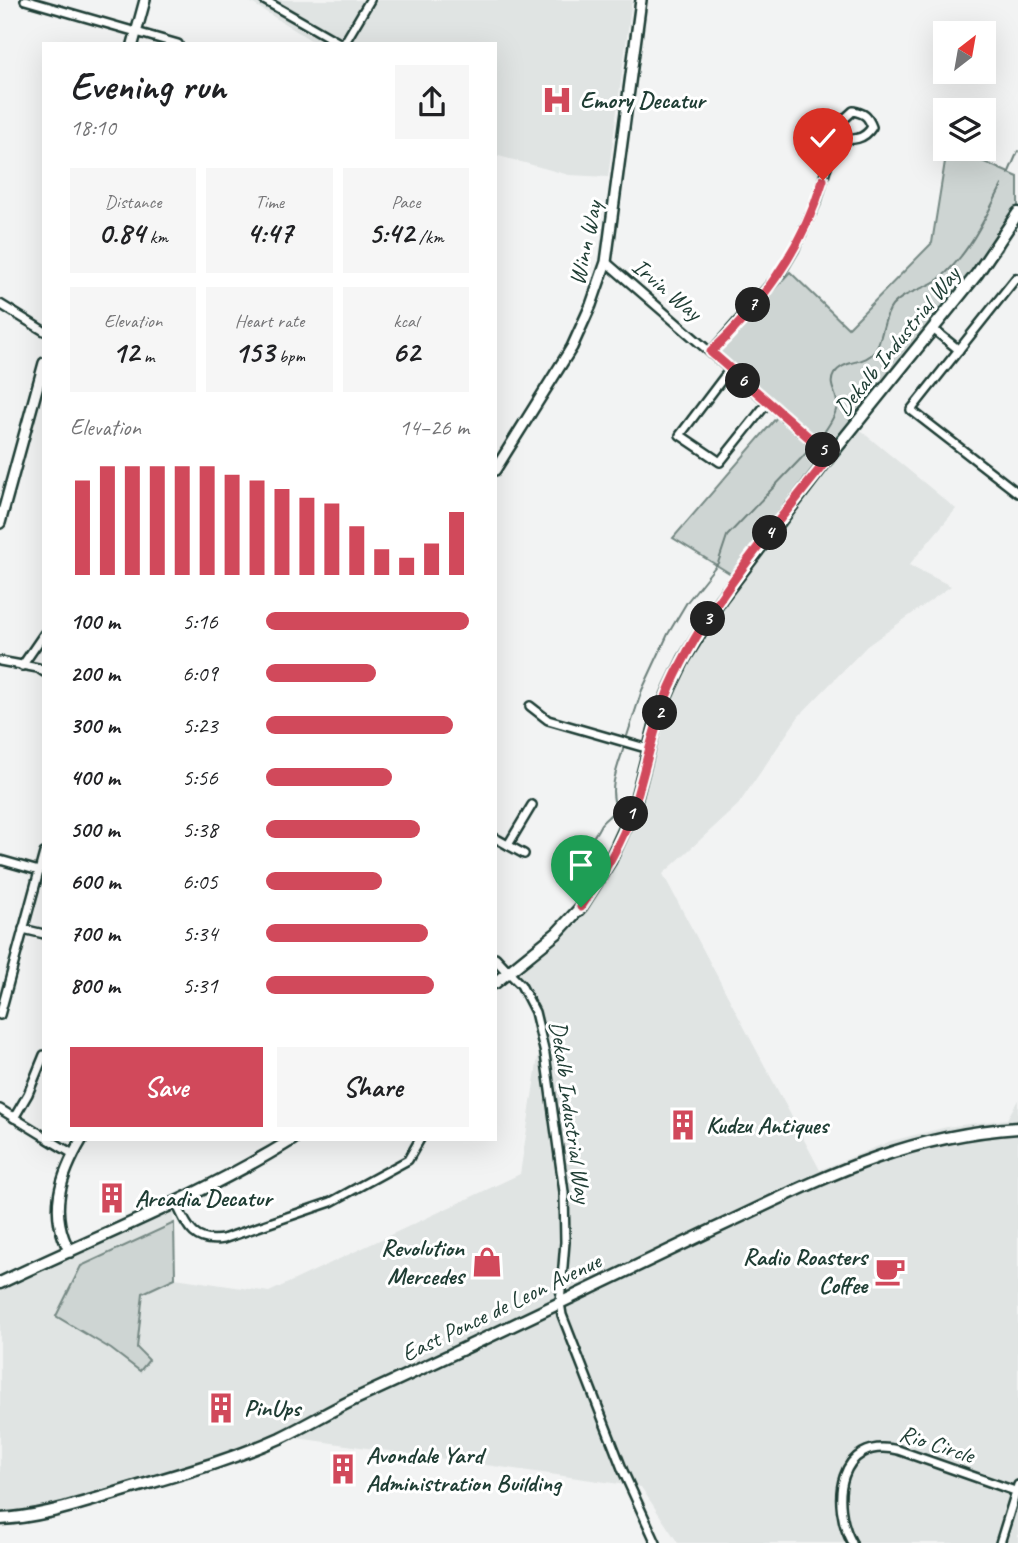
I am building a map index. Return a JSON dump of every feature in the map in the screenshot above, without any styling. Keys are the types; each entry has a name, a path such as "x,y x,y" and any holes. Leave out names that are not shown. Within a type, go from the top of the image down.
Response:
{"main road":[{"name":"Dekalb Industrial Way","path":"508,972 557,933 581,907 610,861 633,811 657,718 704,625 742,569 977,274 1018,214"},
{"path":"497,980 508,972"},
{"name":"East Ponce de Leon Avenue","path":"0,1519 25,1518 65,1508 222,1460 268,1443 818,1180 870,1158 948,1136 1018,1128"},
{"path":"0,1283 176,1203 247,1167 290,1141"}],"street":[{"path":"25,0 171,42"},
{"path":"134,42 145,0"},
{"path":"264,0 339,42"},
{"path":"344,42 370,0"},
{"name":"Winn Way","path":"497,467 572,347 591,306 606,262 641,0"},
{"path":"711,352 781,272 806,227 846,115 853,111 863,113 869,118 872,127 865,136 852,140 839,139"},
{"name":"Irvin Way","path":"606,262 830,456"},
{"path":"1018,279 1016,278 911,410 1018,493"},
{"path":"0,304 42,330"},
{"path":"933,329 958,350"},
{"path":"730,369 680,435 720,462 768,402"},
{"path":"0,523 42,370"},
{"path":"22,666 42,637"},
{"path":"0,661 42,671"},
{"path":"530,706 548,720 649,748"},
{"path":"508,845 531,805"},
{"path":"497,839 524,854"},
{"path":"0,860 39,871"},
{"path":"0,1014 42,860"},
{"path":"23,929 42,934"},
{"path":"497,960 508,972"},
{"name":"Dekalb Industrial Way","path":"508,972 521,985 531,1003 539,1021 545,1050 565,1214 560,1303 565,1326 622,1471 656,1543"},
{"path":"14,1118 42,1059"},
{"path":"0,1109 42,1135"},
{"path":"51,1141 73,1154"},
{"path":"70,1252 59,1221 59,1188 81,1141"},
{"path":"176,1203 194,1234 209,1241 223,1239 331,1202 408,1160 419,1141"},
{"name":"Rio Circle","path":"852,1543 842,1519 840,1497 849,1467 857,1456 870,1449 883,1447 898,1450 1017,1488"},
{"path":"1000,1543 1017,1488"}],"shaded area":[{"name":"Emory Decatur","path":"247,0 632,0 608,177 569,175 497,156 497,42 314,42"},
{"path":"945,161 982,161 1018,177 1018,208 1002,250 855,426 739,579 673,538 784,409 716,352 790,272 848,328 932,243"},
{"path":"855,426 956,509 909,565 951,586 867,646 799,716 738,805 663,874 820,1170 891,1141 947,1127 1007,1119 1018,1100 1018,1543 678,1543 641,1487 283,1436 64,1512 0,1521 0,1280 173,1206 175,1278 269,1292 520,1174 543,1025 508,971 575,911 596,885 619,831 635,779 679,667 739,579"},
{"path":"174,1223 175,1278 143,1293 137,1348 149,1360 140,1371 111,1349 56,1316 81,1266"}],"waterway":[{"path":"1008,174 1018,151"},
{"path":"819,439 836,409 837,401 832,386 834,374 843,366 866,358 875,351 887,316 897,301 939,279 958,260 975,236 1002,185"},
{"path":"627,736 642,690 668,634 687,602 718,563 727,536 812,447"},
{"path":"568,878 584,865 584,848 616,807 613,785 624,747"}],"place":[{"name":"Emory Decatur","path":"557,100"},
{"name":"Kudzu Antiques","path":"683,1125"},
{"name":"Arcadia Decatur","path":"112,1198"},
{"name":"Revolution Mercedes","path":"487,1262"},
{"name":"Radio Roasters Coffee","path":"890,1271"},
{"name":"PinUps","path":"221,1408"},
{"name":"Avondale Yard Administration Building","path":"343,1469"}],"route":[{"path":"581,907 610,861 633,811 657,718 684,659 742,569 830,456 711,352 781,272 806,227 823,180"}]}
